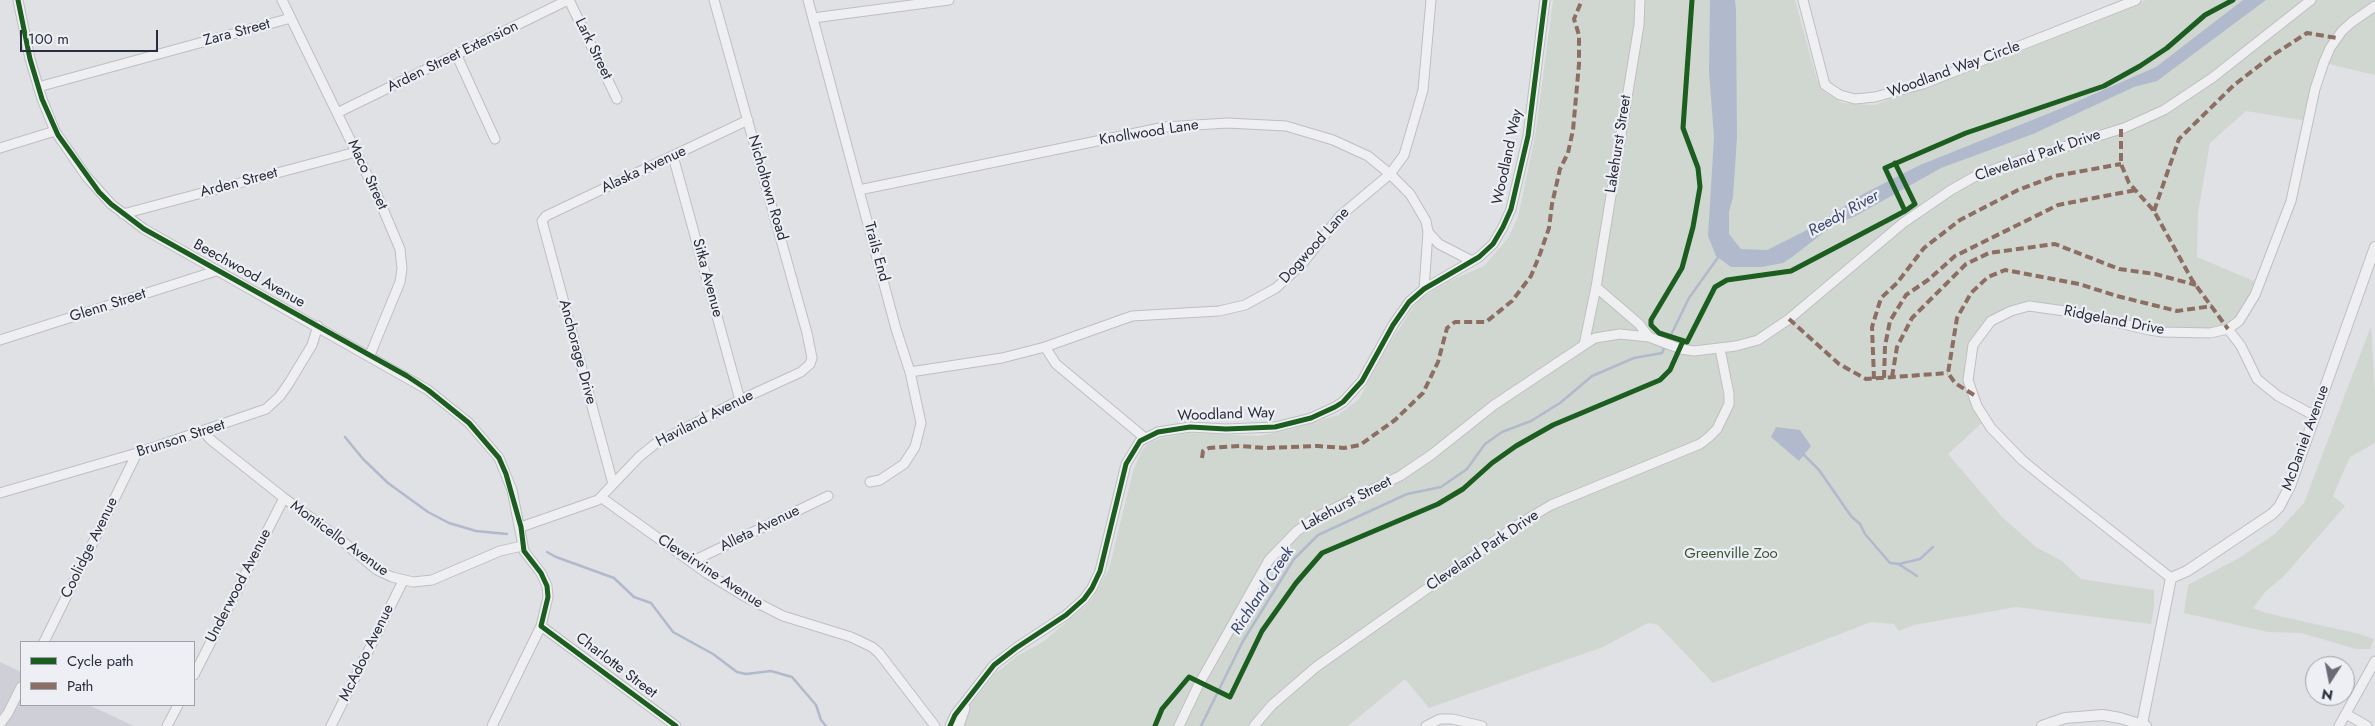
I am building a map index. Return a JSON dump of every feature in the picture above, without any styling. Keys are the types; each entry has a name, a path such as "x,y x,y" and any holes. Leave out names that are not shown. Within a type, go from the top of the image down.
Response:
{"street":[{"name":"Beechwood Avenue","path":"18,0 30,59 38,87 56,131 86,176 111,204 144,229 370,356 428,390 458,412 499,458 506,474 521,527"},
{"name":"Maco Street","path":"282,0 398,241 401,257 400,282 370,356"},
{"name":"Arden Street Extension","path":"337,113 569,0"},
{"name":"Lark Street","path":"569,0 617,99"},
{"name":"Nicholtown Road","path":"714,0 811,350 810,364 801,372"},
{"name":"Trails End","path":"808,0 910,372 921,423 915,447 904,464 880,480 870,482"},
{"path":"814,18 949,0"},
{"name":"Dogwood Lane","path":"910,372 1002,358 1046,347 1132,316 1219,311 1257,300 1289,277 1340,216 1390,174 1404,155 1423,90 1431,0"},
{"name":"Woodland Way","path":"1145,438 1158,432 1190,427 1226,429 1275,427 1311,418 1335,407 1343,402 1362,381 1392,325 1410,302 1424,290 1472,261 1493,244 1511,209 1528,136 1545,0"},
{"name":"Lakehurst Street","path":"1584,345 1596,287 1639,25 1640,0"},
{"name":"Woodland Way Circle","path":"1803,0 1825,85 1840,95 1855,99 1875,97 1923,84 2136,0"},
{"name":"Cleveland Park Drive","path":"1654,338 1673,346 1694,351 1720,349 1751,343 1775,329 1903,222 1951,190 1974,177 2004,166 2124,128 2177,103 2212,78 2311,0"},
{"path":"2315,416 2278,396 2257,379 2241,346 2228,330 2247,311 2276,244 2293,192 2315,90 2330,48 2352,22 2375,6"},
{"name":"Zara Street","path":"38,87 291,18"},
{"path":"457,56 495,139"},
{"name":"Alaska Avenue","path":"542,221 546,216 748,120"},
{"name":"Knollwood Lane","path":"859,190 1165,127 1198,124 1268,124 1307,131 1334,140 1368,156 1410,194 1426,221 1428,232 1424,290"},
{"path":"0,148 56,131"},
{"name":"Arden Street","path":"123,214 356,152"},
{"name":"Sitka Avenue","path":"673,156 740,400"},
{"name":"Anchorage Drive","path":"542,221 613,484"},
{"name":"Knollwood Lane","path":"1428,232 1439,244 1472,261"},
{"name":"McDaniel Avenue","path":"2171,578 2187,571 2272,514 2279,507 2290,486 2372,267 2375,247"},
{"name":"Glenn Street","path":"0,340 216,271"},
{"path":"1596,287 1654,338"},
{"name":"Ridgeland Drive","path":"2171,578 2044,478 1998,436 1977,406 1968,380 1970,360 1977,338 1991,321 2011,311 2029,306 2072,312 2149,330 2204,333 2228,330"},
{"name":"Brunson Street","path":"0,493 137,453 266,409 289,383 312,345 318,326"},
{"name":"Lakehurst Street","path":"1179,726 1203,677 1269,560 1297,531 1317,517 1400,476 1494,405 1595,338 1620,334 1654,338"},
{"path":"950,726 955,715 965,705 983,677 994,665 1066,615 1084,599 1092,588 1100,570 1126,464 1135,446 1145,438 1056,364 1046,347"},
{"name":"Cleveland Park Drive","path":"1254,726 1277,700 1316,667 1516,526 1551,505 1700,444 1717,429 1729,404 1729,394 1720,349"},
{"name":"Haviland Avenue","path":"602,498 639,456 654,444 740,400 801,372"},
{"name":"Monticello Avenue","path":"203,431 211,440 377,570 403,581 421,582 432,580 500,551 522,546"},
{"name":"Coolidge Avenue","path":"44,641 137,453"},
{"name":"Alleta Avenue","path":"692,562 828,496"},
{"name":"Underwood Avenue","path":"195,673 284,498"},
{"path":"492,726 541,626 548,597 547,586 522,546 521,527 602,498"},
{"name":"Cleveirvine Avenue","path":"602,498 730,588 768,610 796,621 851,637 872,647 935,726"},
{"path":"2042,726 2065,718 2103,715 2144,725 2171,578"},
{"name":"McAdoo Avenue","path":"331,726 403,581"},
{"name":"Charlotte Street","path":"541,626 676,726"},
{"path":"2339,726 2375,661"},
{"path":"0,724 20,689"},
{"path":"959,726 965,705"},
{"path":"168,726 178,706"},
{"path":"2346,714 2367,726"},
{"path":"1426,726 1440,719 1452,719 1482,726"}],"shaded area":[{"path":"0,662 20,672 20,706 91,706 134,726 0,726"}],"green space":[{"name":"Greenville Zoo","path":"1553,0 1795,0 1817,80 1825,92 1842,103 1874,105 2010,56 2146,0 2375,0 2375,75 2333,65 2320,59 2314,78 2307,121 2246,111 2210,143 2198,213 2197,257 2256,282 2239,314 2228,326 2200,330 2153,327 2076,308 2039,302 2019,304 1997,312 1983,323 1969,343 1965,358 1964,381 1973,407 1982,423 1948,454 2002,517 2036,547 2062,561 2081,579 2154,590 2154,608 2151,624 2016,607 1914,625 1899,631 1894,624 1871,622 1713,683 1658,625 1648,623 1603,647 1429,708 1405,679 1348,726 961,726 966,710 996,673 1017,656 1044,641 1090,602 1109,569 1133,471 1141,452 1147,444 1161,438 1190,433 1259,436 1292,429 1338,415 1359,399 1387,347 1418,300 1447,282 1484,266 1508,238 1518,217 1535,137"},
{"path":"2371,326 2375,393 2375,443 2350,457 2333,496 2345,506 2283,577 2266,591 2253,608 2266,613 2360,634 2374,639 2370,649 2356,649 2301,633 2268,632 2184,613 2188,585 2239,558 2275,534 2304,503"}],"water":[{"name":"Reedy River","path":"1710,0 1735,0 1736,10 1737,138 1733,197 1729,212 1729,234 1741,249 1767,250 1813,227 1863,194 1920,165 2062,108 2156,67 2243,0 2266,0 2157,81 2134,87 2033,134 1941,168 1854,217 1835,224 1783,263 1762,267 1731,267 1716,256 1708,236 1714,137 1709,72"},
{"path":"1776,427 1800,430 1811,446 1799,461 1771,437"}],"waterway":[{"name":"Richland Creek","path":"1668,341 1689,298 1719,256"},
{"name":"Richland Creek","path":"1201,726 1243,641 1294,559 1318,535 1407,494 1441,487 1467,469 1485,444 1502,432 1531,421 1560,403 1592,376 1634,358 1662,353 1665,346"},
{"path":"345,437 363,459 388,483 428,512 449,523 476,531 507,534"},
{"path":"1804,455 1819,470 1851,516 1860,524 1865,534 1890,563 1899,564 1920,559 1933,547"},
{"path":"547,552 614,578 634,597 651,603 673,632 713,654 737,672 746,674 771,671 792,677 816,705 821,720 826,726"},
{"path":"1900,565 1917,576"}],"marked path":[{"path":"1202,458 1203,451 1209,448 1241,446 1265,448 1318,446 1344,448 1360,445 1395,420 1423,393 1438,362 1447,328 1455,322 1486,322 1512,301 1531,276 1540,254 1549,228 1560,169 1568,153 1573,130 1579,64 1579,35 1574,19 1582,0"},
{"path":"2154,211 2179,139 2234,85 2273,55 2307,33 2337,38"},
{"path":"2121,129 2121,164 2129,183 2154,211 2192,280 2228,329"},
{"path":"1874,379 1872,327 1881,298 1897,283 1924,248 1960,220 2018,190 2055,176 2121,164"},
{"path":"1884,378 1885,346 1890,321 1906,295 1928,280 1955,256 2058,205 2136,190"},
{"path":"1892,377 1897,347 1912,318 1966,264 1989,253 2055,244 2119,269 2155,274 2196,285"},
{"path":"1974,395 1955,383 1948,373 1957,318 1971,293 1988,277 2005,270 2079,284 2177,311 2212,306"},
{"path":"1789,319 1839,364 1866,379 1948,373"}],"cycle path":[{"path":"18,0 30,59 42,99 58,135 99,192 111,204 144,229 407,376 428,390 469,423 499,458 506,474 521,527 524,551 541,573 547,586 548,597 541,626 676,726"},
{"path":"950,726 955,715 994,665 1066,615 1084,599 1092,588 1100,571 1126,464 1140,441 1158,432 1190,427 1226,429 1275,427 1311,418 1335,407 1343,402 1362,381 1393,325 1409,302 1424,289 1479,257 1493,244 1511,209 1528,136 1545,0"},
{"path":"1692,0 1683,128 1698,168 1700,187 1693,227 1682,268 1651,320 1651,325 1659,333 1687,342 1715,287 1727,280 1791,271 1915,204 1895,163"},
{"path":"1905,211 1885,168 1966,133 2104,86 2140,66 2167,48 2205,15 2233,0"},
{"path":"1155,726 1162,709 1189,677 1230,697 1262,631 1296,583 1322,553 1438,504 1463,489 1492,463 1516,446 1553,425 1660,380 1670,370 1683,341"}]}
